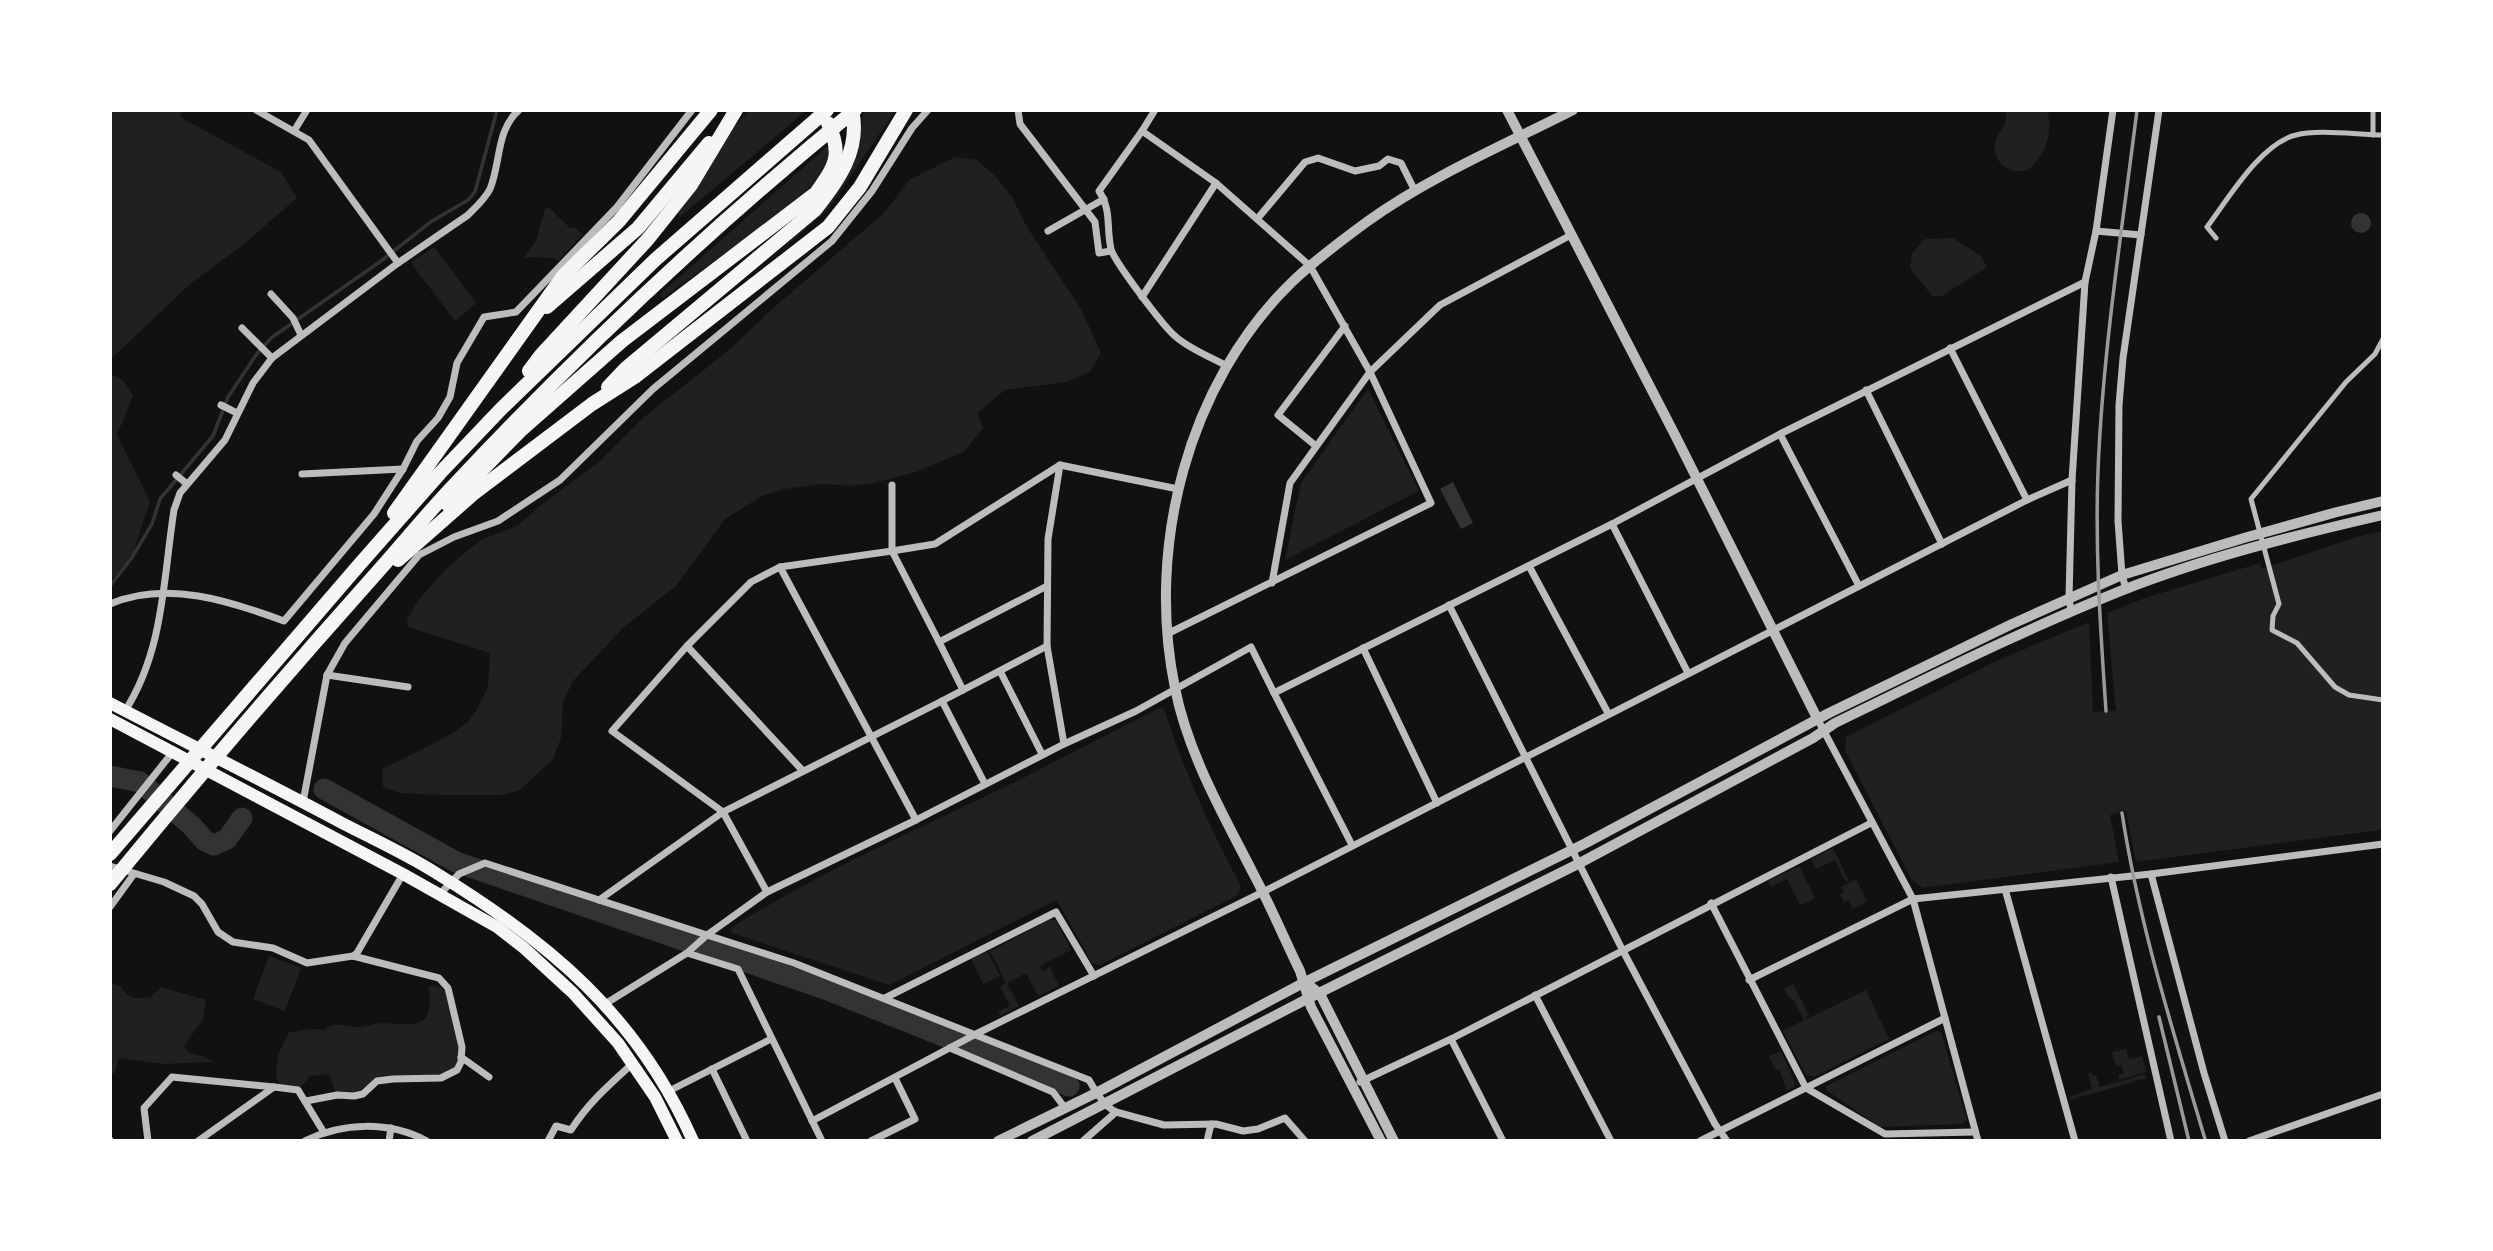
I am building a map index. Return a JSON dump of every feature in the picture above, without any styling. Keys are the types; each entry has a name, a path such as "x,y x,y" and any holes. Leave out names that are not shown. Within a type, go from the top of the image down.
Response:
{"highway":[{"path":"178,756 194,745 390,518 563,276 619,221 711,110"},
{"path":"532,319 638,228 737,110"},
{"path":"501,409 541,355 648,239 691,185 737,110"},
{"path":"517,426 632,333 816,193 832,170 837,149 829,125 819,110"},
{"path":"110,854 359,565 501,409 656,259 827,110"},
{"path":"213,775 387,569 473,494 593,404 636,376 828,227 860,187 906,110"},
{"path":"110,884 299,660 382,568 424,531 517,426 667,272 851,113"},
{"path":"593,404 626,368 815,211 832,189 851,151 855,136 851,113"}],"main road":[{"path":"110,703 437,873 455,879 555,956 605,1004 632,1037 667,1092 693,1141"},
{"path":"110,719 403,874 497,928 539,961 618,1043 655,1097 677,1141"}],"street":[{"path":"256,110 309,140 396,261"},
{"path":"294,131 307,110"},
{"path":"125,711 139,687 154,648 174,510 186,483 225,440 234,411 270,356 396,261 468,215 484,199 490,188 505,128 519,110"},
{"path":"110,604 163,594 188,594 233,603 284,621 374,514 403,469 417,440 438,418 450,397 457,363 484,317 516,312 617,207 692,110"},
{"path":"303,802 327,675 345,643 419,555 454,537 498,522 560,480 653,389 832,241 872,191 912,128 928,110"},
{"path":"1018,110 1020,124 1095,222 1098,253 1111,251"},
{"path":"1154,110 1099,191 1110,220 1111,251 1142,297 1176,337 1227,366"},
{"path":"1507,110 1871,823 1913,899 1978,1141"},
{"path":"1381,1141 1307,999 1305,982 1200,765 1175,690 1167,634 1166,577 1169,539 1178,488 1193,441 1227,366 1290,284 1369,220 1415,191 1573,110"},
{"path":"2071,611 2072,480 2085,282 2096,231 2113,110"},
{"path":"2126,589 2122,575 2118,521 2119,405 2137,235 2159,110"},
{"path":"2373,110 2374,135"},
{"path":"1142,131 1216,183 1310,266 1370,372 1431,503 1167,634"},
{"path":"2216,238 2207,227 2255,163 2279,142 2295,135 2383,135"},
{"path":"1258,218 1305,162 1318,158 1355,172 1379,166 1388,159 1401,163 1415,191"},
{"path":"1142,297 1216,183"},
{"path":"1048,230 1104,199"},
{"path":"2096,231 2137,235"},
{"path":"1272,583 1290,483 1370,372 1440,305 1571,235"},
{"path":"1274,693 1612,524 1780,433 2085,282"},
{"path":"271,294 293,318 300,332"},
{"path":"1316,446 1278,415 1345,326"},
{"path":"242,328 270,356"},
{"path":"2383,339 2375,354 2346,382 2251,499 2279,604 2273,616 2272,630 2297,643 2335,687 2349,695 2383,700"},
{"path":"1951,348 2027,500"},
{"path":"1866,390 1942,544"},
{"path":"221,405 234,411"},
{"path":"1780,433 1859,586"},
{"path":"767,892 723,812 612,732 687,646 751,582 780,568 934,544 1059,465 1178,488"},
{"path":"1059,465 1048,539 1047,646 1064,744"},
{"path":"302,474 403,469"},
{"path":"176,475 186,483"},
{"path":"813,1121 976,1034 1262,892 2027,500 2072,480"},
{"path":"892,485 892,551 963,690"},
{"path":"999,1141 1096,1093 1305,982 1572,850 1818,720 2069,598 2122,575 2244,538 2383,501"},
{"path":"1032,1141 1307,999 1578,864 1895,694 2071,611 2126,589 2241,551 2383,515"},
{"path":"1612,524 1688,673"},
{"path":"1529,566 1608,713"},
{"path":"780,568 916,820"},
{"path":"939,642 1047,586"},
{"path":"1449,605 1622,949 1715,1124 1727,1141"},
{"path":"687,646 803,771"},
{"path":"600,900 723,812 1047,646"},
{"path":"605,1004 687,953 707,935 767,892 916,820 1042,754 1136,711 1251,647 1352,845"},
{"path":"1363,648 1437,803"},
{"path":"1000,671 1042,754"},
{"path":"327,675 408,687"},
{"path":"942,701 985,783"},
{"path":"110,831 154,776 178,756"},
{"path":"1353,1086 1451,1039 1871,823"},
{"path":"1749,980 1913,899 2151,874 2383,844"},
{"path":"439,895 455,879 485,863 794,963 885,998 1089,1080 1096,1093 1116,1112 1164,1125 1211,1124 1243,1131 1258,1129 1285,1118 1305,1141"},
{"path":"110,866 164,882 194,896 202,904 218,932 233,942 273,947 307,963 353,956 439,978 448,988 462,1047 457,1070 441,1078 377,1082 363,1094 354,1096 337,1095 306,1101"},
{"path":"110,907 134,874"},
{"path":"353,956 403,874"},
{"path":"2151,874 2203,1073 2225,1141"},
{"path":"2111,877 2171,1141"},
{"path":"2005,889 2075,1141"},
{"path":"1711,903 1806,1088 1885,1134 1975,1132"},
{"path":"885,998 1056,912 1094,976"},
{"path":"687,953 738,969 822,1141"},
{"path":"1305,982 1320,994 1394,1141"},
{"path":"1535,995 1611,1141"},
{"path":"1700,1141 1945,1018"},
{"path":"667,1092 771,1039"},
{"path":"1451,1039 1503,1141"},
{"path":"950,1048 1053,1092 1065,1108"},
{"path":"461,1057 489,1077"},
{"path":"548,1141 556,1126 571,1130 584,1109 632,1064"},
{"path":"712,1069 747,1141"},
{"path":"148,1141 144,1108 172,1077 298,1090 323,1131"},
{"path":"872,1141 915,1119 895,1077"},
{"path":"198,1141 274,1087"},
{"path":"2249,1141 2383,1094"},
{"path":"1083,1141 1116,1112"},
{"path":"1207,1141 1211,1124"},
{"path":"305,1141 323,1131 343,1127 391,1128 410,1132 427,1141"},
{"path":"389,1141 391,1128"}],"shaded area":[{"path":"110,110 183,110 180,117 281,172 297,198 244,244 191,283 110,360"},
{"path":"750,110 807,110 680,217 668,201"},
{"path":"868,110 896,110 828,209 766,264 814,218 846,179 856,154 863,114"},
{"path":"2007,110 2047,110 2047,143 2028,170 2009,169 1997,157 1997,136 2004,126"},
{"path":"829,145 823,169 796,202 663,298 660,294"},
{"path":"955,157 977,160 1012,197 1027,227 1081,309 1101,353 1090,372 1066,382 1005,390 977,413 983,428 965,451 916,472 851,486 823,484 784,489 762,496 725,519 676,586 625,626 573,681 563,702 561,738 553,759 520,790 502,795 442,795 400,793 383,787 382,769 454,732 476,711 488,687 490,653 408,627 407,619 420,598 447,568 483,539 517,526 598,463 644,417 728,351 771,310 885,212 909,180"},
{"path":"545,208 549,208 570,228 574,227 582,235 558,261 554,258 524,257 536,241"},
{"path":"2361,213 2368,216 2371,223 2368,230 2361,233 2354,230 2351,223 2354,216"},
{"path":"1953,238 1981,256 1987,267 1942,296 1933,297 1910,268 1912,253 1925,239"},
{"path":"434,247 476,303 455,321 411,263"},
{"path":"110,374 123,380 133,396 117,435 150,501 130,563 110,580"},
{"path":"1368,389 1419,491 1285,560 1301,483"},
{"path":"1453,482 1473,523 1461,529 1440,489"},
{"path":"2383,531 2383,826 2380,830 2136,862 2126,811 2110,815 2119,862 1923,888 1912,880 1845,751 1846,737 1994,662 2089,622 2093,712 2116,711 2107,613 2145,598 2260,563 2262,569 2356,537"},
{"path":"1160,708 1164,709 1198,799 1241,886 1238,895 1100,965 1092,963 1057,900 889,985 732,933 731,928 832,870 1007,786"},
{"path":"1833,848 1849,881 1846,882 1835,860 1816,869 1811,859"},
{"path":"1799,866 1815,898 1800,905 1787,879 1771,887 1768,881"},
{"path":"1856,879 1867,902 1853,909 1848,900 1844,902 1840,894 1844,892 1841,887"},
{"path":"1051,919 1057,922 1071,950 1040,966 1043,971 1050,967 1059,986 1038,996 1026,973 1007,983 1019,1006 1001,1016 998,1011 1010,1006 1000,987 1006,983 990,951"},
{"path":"986,952 1000,976 983,984 971,959"},
{"path":"269,956 301,968 285,1011 253,999"},
{"path":"110,983 121,986 126,994 133,998 151,997 161,987 206,1000 203,1019 184,1046 189,1053 203,1056 213,1062 164,1064 119,1058 115,1073 110,1073"},
{"path":"1793,984 1809,1015 1807,1019 1866,990 1889,1039 1814,1077 1806,1075 1783,1031 1804,1020 1794,1001 1798,999 1792,1001 1784,989"},
{"path":"435,985 445,990 456,1018 461,1062 450,1075 377,1081 363,1094 337,1095 329,1074 310,1076 298,1090 279,1087 276,1073 278,1055 289,1032 324,1030 335,1025 359,1027 379,1023 421,1022 428,1011 429,987"},
{"path":"1936,1031 1941,1032 1967,1120 1962,1124 1880,1127 1826,1090 1826,1086"},
{"path":"2126,1049 2129,1059 2142,1056 2146,1072 2119,1080 2118,1075 2124,1073 2121,1065 2116,1066 2112,1052"},
{"path":"1781,1051 1795,1082 1794,1087 1787,1091 1779,1069 1775,1070 1769,1056"},
{"path":"2088,1073 2096,1076 2100,1087 2145,1074 2147,1078 2070,1100 2069,1097 2092,1089"}],"waterway":[{"path":"110,586 131,559 152,524 160,499 213,436 228,397 256,355 271,338 381,261 432,221 468,200 475,192 497,110"},
{"path":"110,776 140,782 192,826 205,841 214,845 227,839 242,818"},
{"path":"324,789 456,862 825,989 1069,1086"}],"railway":[{"path":"2106,711 2097,548 2099,450 2110,322 2137,110"},
{"path":"2122,813 2147,936 2205,1139"},
{"path":"2159,1017 2189,1141"}]}
